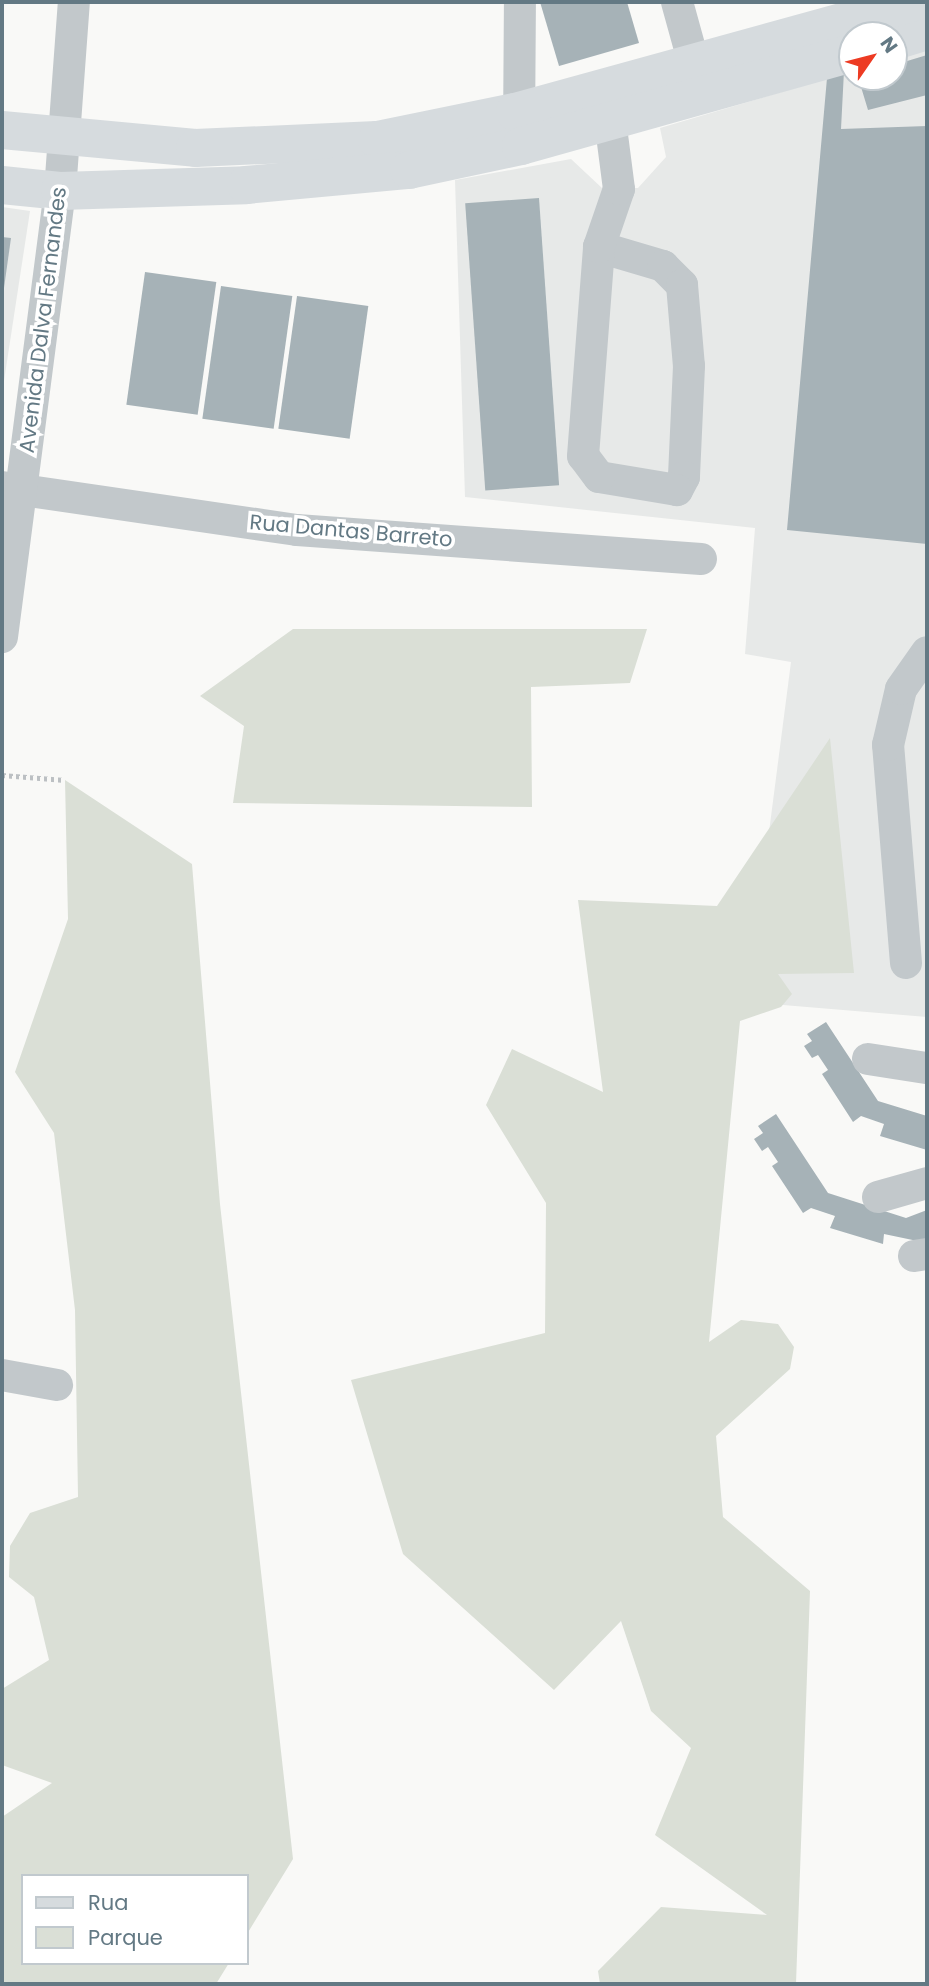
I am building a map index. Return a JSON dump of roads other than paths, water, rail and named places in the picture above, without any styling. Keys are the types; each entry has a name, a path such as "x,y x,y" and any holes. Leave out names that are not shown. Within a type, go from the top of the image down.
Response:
{"main road":[{"path":"607,104 693,60 913,19"},
{"path":"2,185 60,191 326,181 607,104 838,56"},
{"path":"2,130 64,138 195,148 377,140 518,129"}],"street":[{"name":"Avenida Dalva Fernandes","path":"2,636 11,488 60,191 74,2"},
{"path":"518,129 520,2"},
{"path":"677,2 693,60"},
{"path":"599,247 663,266 681,285 689,366 684,477 677,490 599,477 583,456 599,247 619,189 607,104"},
{"name":"Rua Dantas Barreto","path":"11,488 297,530 701,559"},
{"path":"905,963 887,745 901,689 927,652"},
{"path":"868,1059 927,1068"},
{"path":"878,1197 927,1183"},
{"path":"2,1375 57,1385"}]}
